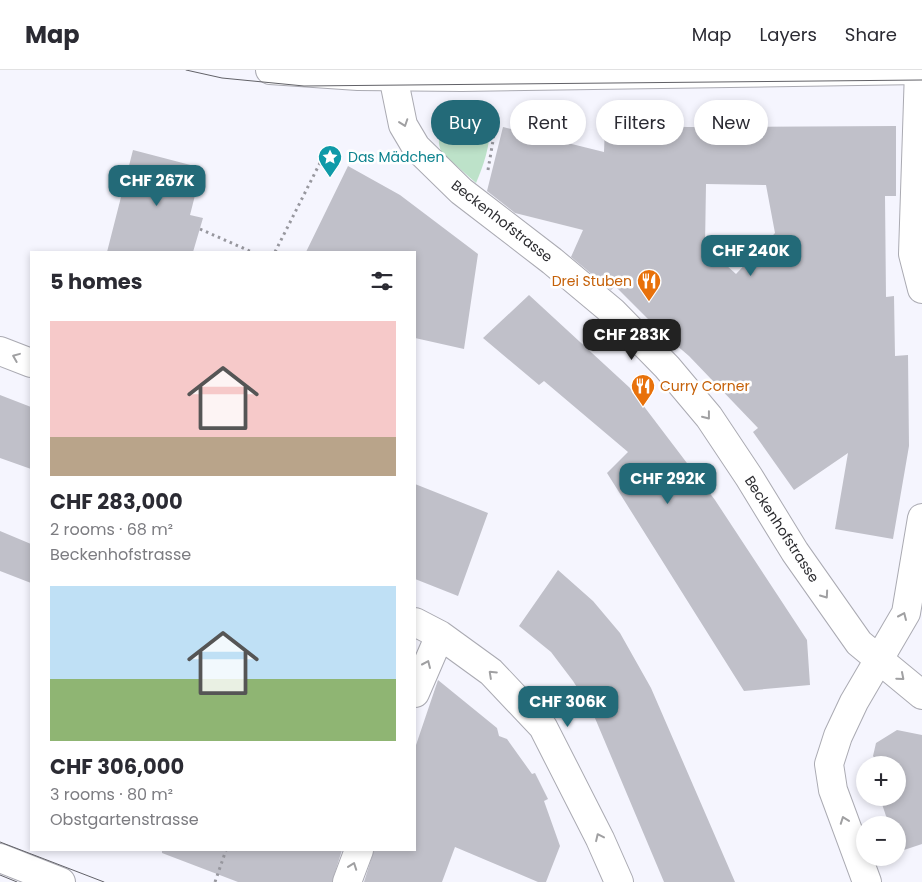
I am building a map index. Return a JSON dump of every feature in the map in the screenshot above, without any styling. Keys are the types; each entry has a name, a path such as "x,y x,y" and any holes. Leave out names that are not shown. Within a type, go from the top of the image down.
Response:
{"street":[{"path":"270,70 358,76 921,70 913,254 922,289"},
{"name":"Beckenhofstrasse","path":"393,76 403,125 416,147 461,192 552,260 613,312 667,367 709,417 795,552 859,643 880,658 922,695"},
{"path":"0,351 30,363"},
{"path":"867,882 834,790 829,764 838,736 854,702 906,614 922,518"},
{"path":"416,623 440,635 491,672 543,728 600,839 619,882"},
{"path":"416,691 440,635"},
{"path":"348,882 359,851"},
{"path":"0,858 61,882"}],"path":[{"path":"490,164 493,145"},
{"path":"276,251 323,157"},
{"path":"200,229 250,251"},
{"path":"215,882 226,851"}],"green space":[{"path":"439,145 488,145 476,183 442,153"}],"building":[{"path":"896,126 896,196 885,196 886,297 894,296 895,356 908,355 909,446 893,539 835,529 848,453 794,490 753,432 758,428 689,356 661,332 615,286 611,290 571,257 583,230 515,213 487,191 503,127 510,129 510,145 576,145 604,152 604,145 684,145 684,127 694,127 694,145 768,145 768,127","holes":["706,184 766,185 775,233 736,274 705,246"]},
{"path":"133,150 202,168 190,215 203,218 193,251 107,251"},
{"path":"348,166 400,195 478,254 464,349 416,338 416,251 306,251"},
{"path":"529,295 630,388 715,500 807,640 810,685 744,691 607,473 628,452 544,381 539,385 483,338"},
{"path":"0,395 30,407 30,469 0,458"},
{"path":"416,484 488,513 458,596 416,579"},
{"path":"0,531 30,544 30,583 0,571"},
{"path":"558,570 593,601 620,633 651,688 735,882 664,882 592,711 573,681 551,652 519,626"},
{"path":"438,680 497,728 499,736 507,739 532,774 535,773 548,799 544,801 560,846 546,882 538,882 455,847 442,882 364,882 374,851 416,851 416,745"},
{"path":"897,730 922,735 922,844 906,849 906,816 886,816 883,806 906,806 906,756 873,756 876,743"},
{"path":"162,851 342,851 332,882 238,882 162,853"}],"tram line":[{"path":"186,70 222,78 304,86 922,80"},
{"path":"0,842 104,882"},
{"path":"0,875 17,882"}],"place":[{"name":"Das Mädchen","path":"330,178"},
{"name":"Drei Stuben","path":"649,302"},
{"name":"Curry Corner","path":"643,407"}]}
